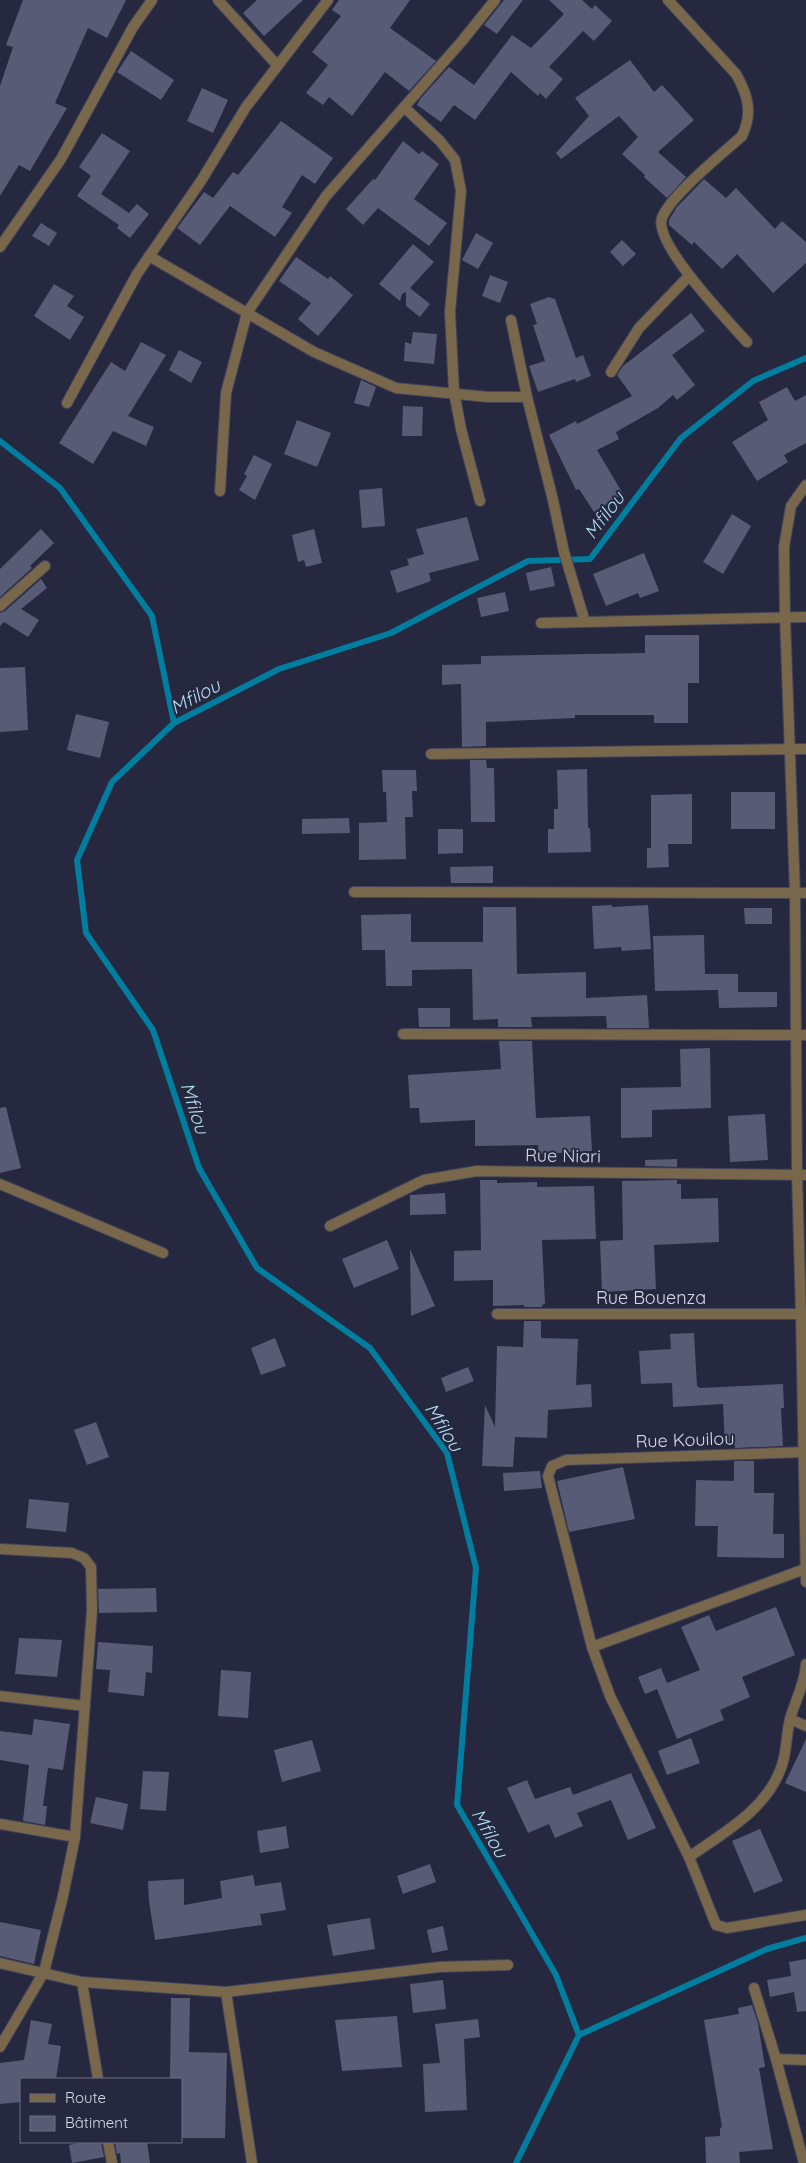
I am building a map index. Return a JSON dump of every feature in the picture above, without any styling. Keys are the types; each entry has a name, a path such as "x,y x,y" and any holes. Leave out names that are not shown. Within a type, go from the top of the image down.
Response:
{"street":[{"path":"0,247 61,159 133,28 152,0"},
{"path":"218,0 277,65"},
{"path":"68,403 136,274 201,181 246,107 328,0"},
{"path":"220,491 226,393 247,313 326,196 495,0"},
{"path":"668,0 736,74 744,89 749,105 748,124 742,136 673,200 662,219 662,230 667,242 689,276 746,342"},
{"path":"404,107 440,141 455,160 462,191 450,312 454,392 461,429 480,501"},
{"path":"149,256 314,352 396,388 454,392 488,397 527,397"},
{"path":"611,372 639,328 689,276"},
{"path":"511,320 527,397 564,552 585,622"},
{"path":"806,485 791,506 784,546 784,617 801,1035 806,1582"},
{"path":"0,606 45,566"},
{"path":"541,623 806,617"},
{"path":"431,754 806,749"},
{"path":"354,892 806,893"},
{"path":"403,1034 801,1035"},
{"name":"Rue Niari","path":"330,1226 424,1180 477,1172 801,1175"},
{"path":"0,1184 162,1253"},
{"name":"Rue Bouenza","path":"497,1314 804,1314"},
{"name":"Rue Kouilou","path":"592,1647 548,1476 552,1466 566,1460 805,1452"},
{"path":"0,1549 72,1553 84,1558 91,1567 92,1610 75,1837 63,1896 44,1972 0,2048"},
{"path":"806,1569 592,1647 610,1696 689,1857 716,1925 727,1928 806,1915"},
{"path":"689,1857 746,1817 766,1796 781,1769 790,1719 805,1674 806,1664"},
{"path":"0,1696 85,1706"},
{"path":"790,1719 806,1726"},
{"path":"0,1824 75,1837"},
{"path":"0,1963 82,1982 226,1992 439,1967 508,1965"},
{"path":"82,1982 98,2078"},
{"path":"754,1988 776,2059 804,2163"},
{"path":"226,1992 252,2163"},
{"path":"776,2059 806,2060"},
{"path":"108,2143 112,2163"}],"building":[{"path":"23,0 126,0 107,38 88,28 55,103 67,108 30,171 19,165 0,196 0,86 13,47 6,45"},
{"path":"257,0 303,0 264,36 243,13"},
{"path":"339,0 410,0 390,28 436,61 409,91 385,72 352,116 329,97 323,105 306,93 328,65 312,52 341,16 332,10"},
{"path":"504,0 523,0 497,34 484,25"},
{"path":"549,0 582,0 592,9 595,5 612,21 594,41 583,31 549,67 563,79 546,99 540,93 538,96 511,72 475,120 454,105 441,122 417,105 420,99 449,67 474,85 512,35 531,48 564,14"},
{"path":"131,51 174,80 161,100 117,72"},
{"path":"630,60 654,92 662,85 694,120 658,152 686,177 667,198 622,154 638,137 619,116 561,159 556,153 589,116 575,98"},
{"path":"202,88 228,100 213,133 187,121"},
{"path":"281,121 333,158 315,184 302,175 282,207 292,213 275,237 230,206 200,245 177,228 204,192 213,198 233,172 238,175"},
{"path":"102,133 130,151 101,194 129,213 137,204 149,214 130,238 117,228 119,225 77,196 91,176 79,167"},
{"path":"403,141 419,154 422,151 439,164 414,199 447,223 429,246 378,208 363,225 346,209 373,179 375,180"},
{"path":"704,179 726,198 736,188 775,229 782,221 806,242 806,263 773,293 737,254 722,269 694,242 692,245 669,225 669,220 677,207"},
{"path":"41,223 57,233 49,246 32,236"},
{"path":"476,233 493,243 478,269 462,260"},
{"path":"622,240 636,254 623,266 610,252"},
{"path":"413,244 434,262 410,288 430,304 420,317 406,306 406,292 402,294 400,301 379,284"},
{"path":"296,257 328,279 330,276 353,295 318,336 298,319 311,303 279,281"},
{"path":"490,275 508,282 500,303 482,296"},
{"path":"54,284 74,296 67,306 84,317 70,340 34,316"},
{"path":"549,297 555,299 576,358 583,355 591,376 576,382 575,379 538,392 529,366 545,361 533,325 537,324 530,304"},
{"path":"691,313 705,331 672,355 695,385 677,400 673,395 658,408 616,432 619,439 597,450 623,494 594,512 579,489 576,490 549,435 576,421 577,424 632,396 617,375 623,366"},
{"path":"413,332 437,334 434,364 404,361 405,342 411,344"},
{"path":"141,342 166,355 128,416 154,427 146,446 113,431 93,464 59,443 111,362 125,371"},
{"path":"179,350 202,362 191,383 169,370"},
{"path":"361,380 376,387 369,407 354,403"},
{"path":"787,387 795,401 806,395 806,443 784,455 788,462 757,481 732,442 768,420 759,402"},
{"path":"403,406 423,407 422,436 402,436"},
{"path":"297,420 331,433 317,467 284,454"},
{"path":"254,455 272,464 255,500 239,490 247,476 244,474"},
{"path":"382,488 385,526 362,528 359,490"},
{"path":"732,514 751,526 723,574 703,562"},
{"path":"467,517 479,560 429,573 431,581 397,593 390,571 409,565 407,559 424,554 416,529"},
{"path":"41,529 54,543 30,566 32,568 0,597 0,569"},
{"path":"314,529 322,563 306,567 304,560 298,562 292,535"},
{"path":"644,553 659,591 640,598 638,593 606,606 593,574"},
{"path":"551,567 555,586 530,591 526,573"},
{"path":"41,579 47,588 21,609 39,620 28,637 4,622 0,626 0,613 5,611"},
{"path":"505,592 509,611 481,617 477,598"},
{"path":"645,635 699,635 699,683 688,683 688,723 654,723 654,715 575,715 575,718 486,722 486,746 462,747 461,684 442,685 442,665 481,664 481,656 645,653"},
{"path":"25,667 28,730 0,732 0,668"},
{"path":"76,714 109,722 100,758 67,750"},
{"path":"470,760 486,760 487,768 494,768 495,822 471,822"},
{"path":"587,769 588,828 590,828 591,852 548,853 548,829 554,829 554,809 558,809 557,770"},
{"path":"382,770 416,770 417,791 412,791 413,817 405,817 406,859 359,860 359,823 387,822 386,792 383,792"},
{"path":"731,792 775,792 775,829 731,829"},
{"path":"692,794 692,844 668,844 669,867 647,868 647,848 651,848 651,795"},
{"path":"349,818 350,833 302,834 302,819"},
{"path":"438,829 463,829 463,853 438,854"},
{"path":"493,866 493,883 451,883 450,867"},
{"path":"612,905 612,907 648,905 651,949 622,951 621,947 594,949 592,906"},
{"path":"483,907 516,907 517,974 586,972 586,998 647,995 649,1028 607,1028 606,1016 531,1017 532,1027 498,1027 498,1019 473,1020 472,969 412,970 412,986 386,986 385,950 362,950 361,915 411,914 411,942 483,942"},
{"path":"744,908 772,908 772,924 745,924"},
{"path":"704,935 705,974 738,974 738,992 777,992 777,1007 719,1008 718,990 655,991 653,936"},
{"path":"418,1008 450,1008 450,1027 419,1027"},
{"path":"499,1041 532,1041 536,1118 590,1116 592,1151 539,1154 538,1145 475,1146 475,1120 420,1123 419,1108 410,1108 408,1075 501,1069"},
{"path":"710,1048 711,1108 652,1110 652,1137 621,1138 621,1088 681,1087 680,1049"},
{"path":"6,1107 21,1168 0,1173 0,1108"},
{"path":"765,1114 768,1160 730,1162 728,1116"},
{"path":"677,1159 677,1167 645,1166 645,1160"},
{"path":"480,1180 497,1180 497,1183 537,1182 537,1187 594,1186 596,1239 542,1240 545,1304 542,1307 524,1307 524,1305 493,1306 493,1280 454,1281 454,1251 481,1250"},
{"path":"677,1180 677,1184 681,1184 681,1199 718,1198 719,1242 654,1245 656,1289 602,1292 600,1241 623,1240 622,1181"},
{"path":"445,1193 446,1214 410,1215 410,1195"},
{"path":"387,1240 399,1269 354,1288 342,1259"},
{"path":"410,1249 435,1306 411,1316"},
{"path":"524,1321 541,1321 541,1338 578,1339 576,1385 591,1384 592,1407 548,1410 547,1438 515,1437 513,1467 482,1466 485,1405 495,1427 497,1346 523,1347"},
{"path":"694,1333 697,1386 700,1388 783,1384 784,1408 781,1408 783,1446 735,1448 735,1445 725,1446 723,1404 673,1407 672,1383 641,1384 639,1351 671,1349 670,1334"},
{"path":"275,1338 286,1366 261,1375 251,1348"},
{"path":"468,1367 474,1381 446,1392 441,1378"},
{"path":"96,1422 109,1457 87,1465 74,1430"},
{"path":"734,1461 754,1461 754,1493 774,1493 773,1534 784,1534 784,1558 717,1557 718,1526 695,1526 696,1480 734,1481"},
{"path":"623,1467 635,1519 569,1532 557,1481"},
{"path":"540,1471 542,1488 504,1491 503,1473"},
{"path":"29,1499 69,1503 66,1532 26,1528"},
{"path":"156,1588 157,1612 99,1613 98,1589"},
{"path":"776,1607 795,1655 742,1677 750,1697 720,1710 724,1720 677,1739 657,1689 645,1694 638,1677 661,1668 667,1683 700,1670 681,1627 709,1615 716,1631"},
{"path":"19,1638 62,1640 57,1677 15,1674"},
{"path":"98,1642 153,1646 152,1673 146,1672 144,1696 108,1692 110,1670 96,1669"},
{"path":"221,1670 251,1672 248,1718 218,1716"},
{"path":"34,1719 70,1724 63,1770 48,1768 43,1806 47,1806 45,1825 23,1821 29,1765 0,1760 0,1731 32,1735"},
{"path":"691,1738 700,1763 667,1775 658,1751"},
{"path":"806,1739 806,1792 785,1783"},
{"path":"312,1740 321,1771 282,1782 274,1750"},
{"path":"143,1771 169,1772 166,1811 140,1809"},
{"path":"631,1773 656,1828 628,1840 611,1800 577,1813 583,1826 555,1838 549,1824 528,1833 507,1788 527,1780 535,1799 570,1787 573,1795"},
{"path":"96,1797 128,1804 123,1830 90,1823"},
{"path":"286,1826 289,1848 260,1853 257,1831"},
{"path":"760,1829 783,1881 754,1893 732,1841"},
{"path":"430,1864 436,1882 403,1894 397,1876"},
{"path":"253,1875 255,1886 281,1882 286,1910 260,1914 262,1925 155,1940 148,1881 184,1879 184,1905 222,1898 220,1881"},
{"path":"370,1918 375,1949 333,1956 327,1925"},
{"path":"0,1922 41,1930 34,1964 0,1956"},
{"path":"443,1926 448,1950 432,1953 427,1930"},
{"path":"806,1959 806,2011 797,2012 794,1992 770,1997 767,1980 791,1976 789,1962"},
{"path":"443,1980 446,2009 413,2013 410,1984"},
{"path":"171,1998 190,1998 189,2052 227,2053 225,2138 182,2138 182,2078 170,2078"},
{"path":"752,2005 758,2023 765,2067 759,2068 773,2149 739,2152 740,2163 706,2163 705,2137 720,2136 720,2128 722,2127 704,2020 739,2014 738,2008"},
{"path":"397,2016 402,2067 342,2071 335,2020"},
{"path":"478,2019 480,2037 464,2039 467,2110 425,2112 423,2064 440,2063 435,2024"},
{"path":"31,2020 52,2024 48,2044 61,2046 56,2078 20,2078 20,2102 0,2104 0,2063 24,2060"},
{"path":"101,2143 104,2157 72,2163 69,2145"},
{"path":"115,2143 147,2143 150,2163 121,2163 120,2153 117,2154"}],"waterway":[{"name":"Mfilou","path":"516,2163 579,2035 556,1975 457,1805 476,1568 447,1453 370,1348 257,1268 199,1168 153,1030 86,933 77,860 112,782 174,723 279,669 391,633 528,561 590,559 681,438 753,381 806,358"},
{"path":"0,441 60,488 152,616 174,723"},
{"path":"579,2035 767,1949 806,1938"}]}
